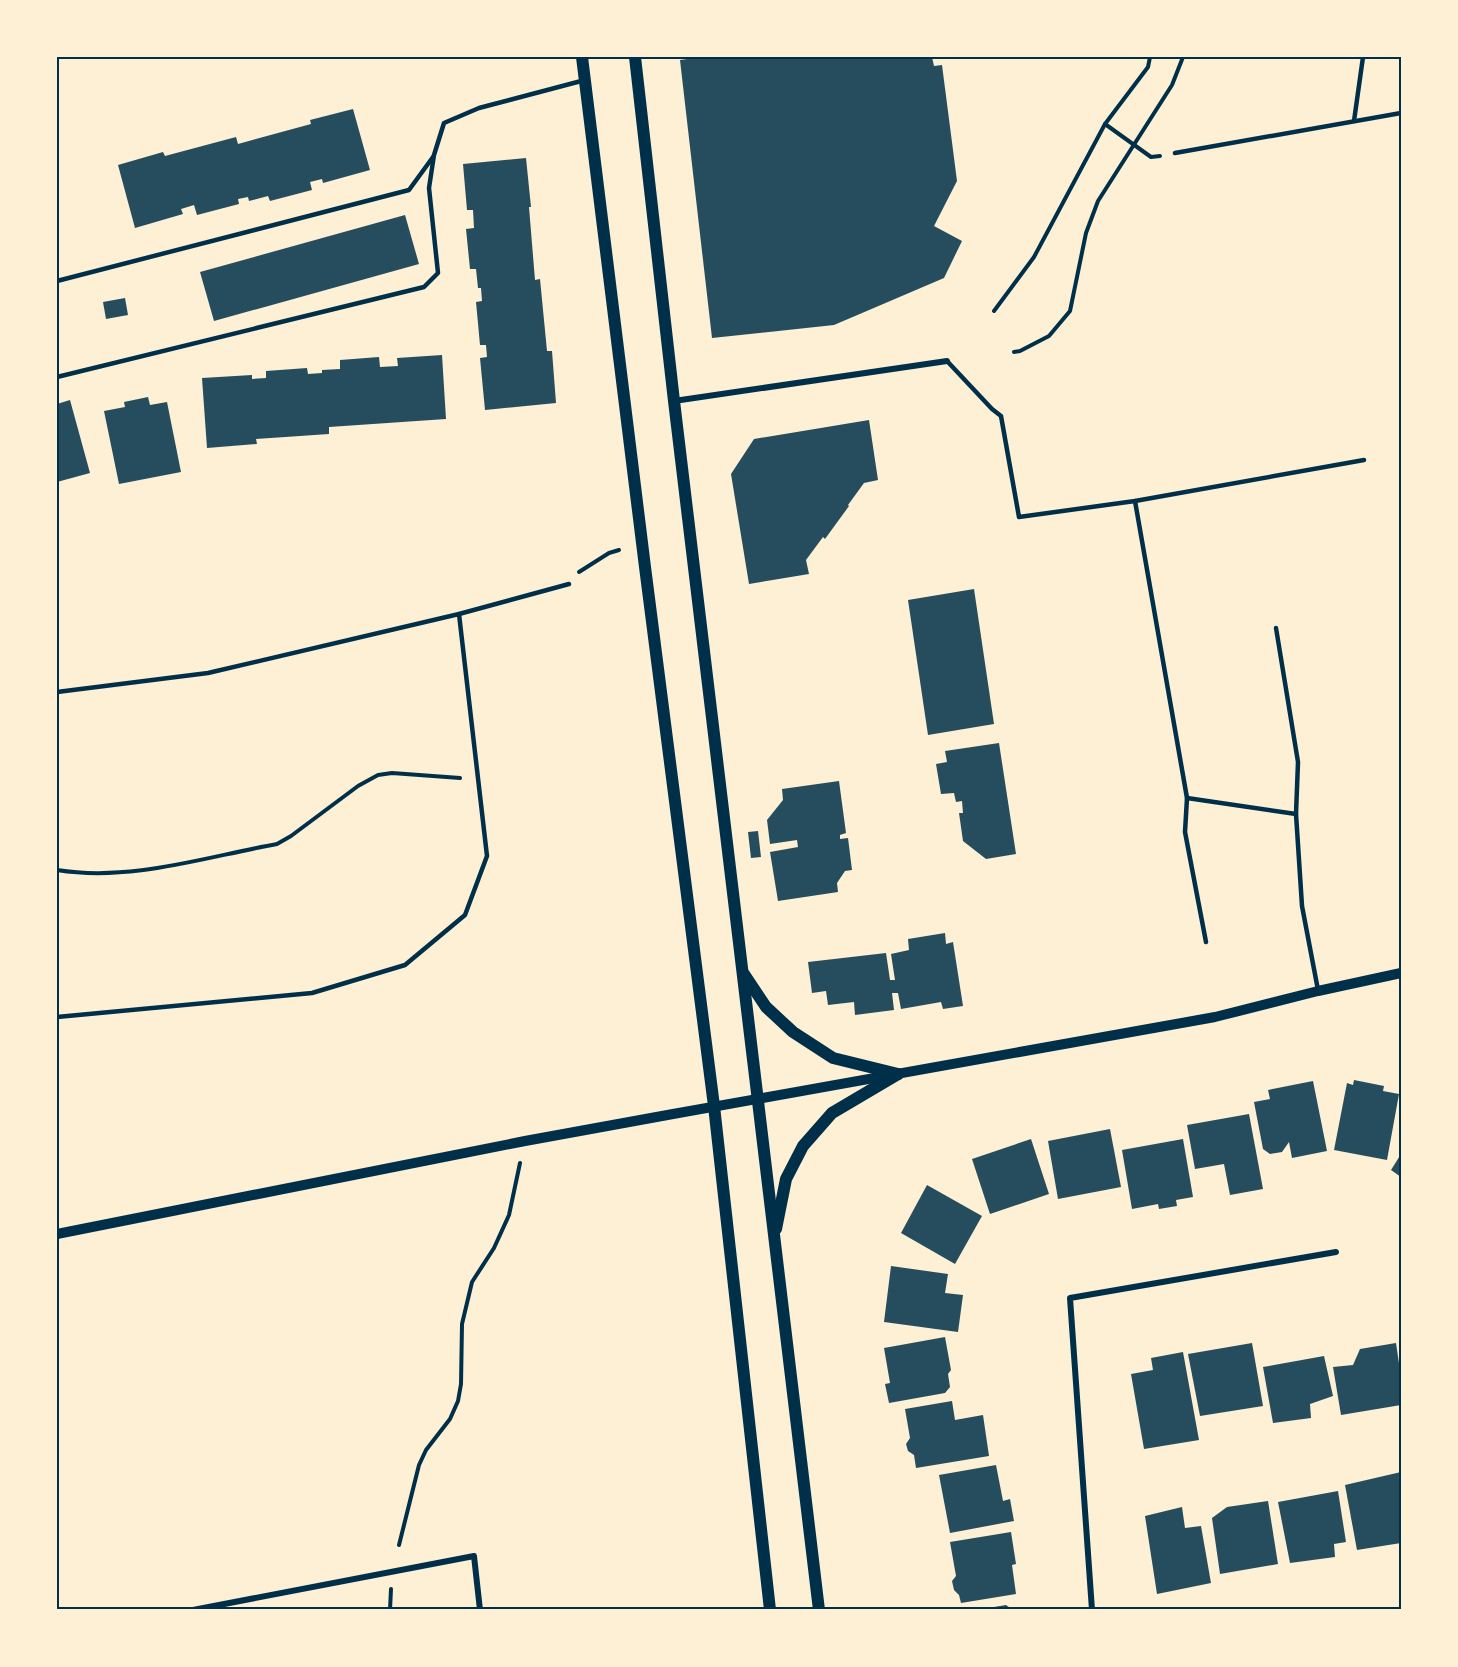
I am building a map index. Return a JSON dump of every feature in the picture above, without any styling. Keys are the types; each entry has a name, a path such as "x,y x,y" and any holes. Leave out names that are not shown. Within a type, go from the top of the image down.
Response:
{"main road":[{"path":"582,57 714,1106 770,1610"},
{"path":"635,57 819,1610"},
{"path":"742,973 766,1007 793,1032 833,1058 898,1074"},
{"path":"774,1242 786,1179 803,1146 832,1113 898,1074"}],"street":[{"path":"674,401 947,361"},
{"path":"57,1234 714,1106 1215,1017 1401,973"},
{"path":"1092,1610 1070,1298 1336,1252"},
{"path":"193,1610 474,1556 480,1610"}],"lane":[{"path":"1354,121 1363,57"},
{"path":"57,377 424,286 438,273 429,188 434,155 444,123 479,108 585,80"},
{"path":"1175,153 1401,113"},
{"path":"57,280 409,190 434,155"},
{"path":"947,361 1001,416 1019,517 1135,501 1364,460"},
{"path":"1135,501 1187,798 1185,832 1206,942"},
{"path":"57,692 208,673 459,614 569,585"},
{"path":"57,1017 312,993 405,965 465,915 487,856 459,614"},
{"path":"1276,628 1299,762 1296,814 1302,906 1318,991"},
{"path":"1187,798 1296,814"}],"path":[{"path":"994,311 1034,257 1105,124 1148,67 1150,57"},
{"path":"1014,352 1049,336 1070,312 1086,233 1098,201 1172,85 1183,57"},
{"path":"1105,124 1141,150"},
{"path":"569,585 580,571 609,553 619,550"},
{"path":"57,870 74,873 148,870 277,844 358,786 378,775 392,772 478,780"},
{"path":"399,1545 419,1465 426,1450 450,1419 458,1401 461,1384 462,1324 472,1282 494,1248 509,1215 525,1142"},
{"path":"390,1610 391,1589"}],"building":[{"path":"701,57 932,57 934,66 942,65 957,181 934,226 962,241 944,278 834,325 712,338 680,60"},
{"path":"353,109 370,170 323,183 322,179 310,182 312,190 270,201 268,196 249,201 248,197 238,199 239,204 197,215 194,205 181,209 183,214 135,228 118,165 163,152 165,156 236,137 238,144 311,124 310,120"},
{"path":"526,158 535,280 540,279 547,351 552,351 556,403 485,410 480,358 487,357 486,345 480,345 476,302 482,301 481,288 478,288 476,269 470,269 466,229 474,228 473,210 467,210 463,164"},
{"path":"405,215 419,264 214,321 200,272"},
{"path":"125,298 128,315 106,319 103,302"},
{"path":"442,355 446,419 329,427 329,434 256,439 257,444 207,448 202,378 252,375 252,379 266,378 266,371 307,368 308,374 322,373 322,370 340,369 340,360 379,357 380,367 398,366 397,358"},
{"path":"148,397 150,405 167,402 181,472 119,484 104,411 125,407 124,402"},
{"path":"70,400 90,473 57,482 57,404"},
{"path":"869,420 878,480 864,483 825,539 823,537 806,560 809,574 749,584 731,474 754,439"},
{"path":"974,589 994,724 928,735 908,600"},
{"path":"999,743 1016,854 986,859 963,841 959,813 963,813 962,801 956,802 954,793 941,794 936,764 947,762 945,751"},
{"path":"839,781 846,833 840,835 840,839 848,838 852,870 845,871 837,883 838,892 778,901 770,852 798,847 797,840 770,844 767,820 783,800 782,789"},
{"path":"758,831 761,857 751,858 748,832"},
{"path":"945,933 946,944 953,942 963,1006 943,1009 941,1002 901,1009 898,993 892,993 894,1010 855,1015 854,1002 828,1005 826,991 812,993 808,962 886,953 890,980 895,980 891,954 909,950 908,939"},
{"path":"1354,1080 1384,1086 1383,1091 1399,1094 1387,1160 1334,1150 1347,1083 1353,1085"},
{"path":"1313,1081 1327,1151 1292,1158 1289,1142 1282,1152 1270,1154 1263,1149 1254,1102 1270,1099 1268,1090"},
{"path":"1249,1114 1263,1189 1230,1195 1224,1164 1195,1169 1187,1125"},
{"path":"1110,1129 1121,1187 1058,1199 1048,1141"},
{"path":"1031,1139 1049,1194 990,1214 972,1159"},
{"path":"1183,1139 1193,1197 1176,1200 1177,1206 1159,1209 1158,1204 1132,1209 1122,1150"},
{"path":"1401,1154 1401,1177 1391,1170"},
{"path":"927,1185 982,1216 955,1264 901,1233"},
{"path":"891,1266 948,1274 945,1293 963,1295 958,1332 884,1322"},
{"path":"945,1337 951,1370 948,1374 950,1387 945,1393 889,1403 885,1384 890,1383 884,1348"},
{"path":"1252,1343 1263,1406 1200,1416 1188,1354"},
{"path":"1396,1343 1401,1377 1401,1405 1341,1415 1333,1367 1353,1365 1360,1349"},
{"path":"1183,1352 1199,1440 1144,1449 1131,1374 1153,1370 1151,1358"},
{"path":"1324,1356 1333,1396 1310,1404 1311,1418 1273,1423 1263,1367"},
{"path":"952,1401 955,1420 983,1415 989,1456 916,1468 914,1455 908,1451 906,1444 910,1438 905,1409"},
{"path":"996,1465 1003,1501 1010,1499 1014,1521 950,1533 939,1475"},
{"path":"1401,1472 1401,1543 1357,1550 1345,1485"},
{"path":"1338,1491 1346,1542 1334,1544 1335,1557 1290,1563 1278,1502"},
{"path":"1268,1501 1278,1564 1220,1574 1212,1518 1227,1507"},
{"path":"1182,1507 1185,1528 1201,1526 1211,1583 1157,1594 1145,1516"},
{"path":"1011,1532 1016,1564 1012,1565 1016,1594 961,1603 952,1581 956,1576 950,1542"},
{"path":"1006,1605 1013,1610 982,1610 982,1609"}]}
